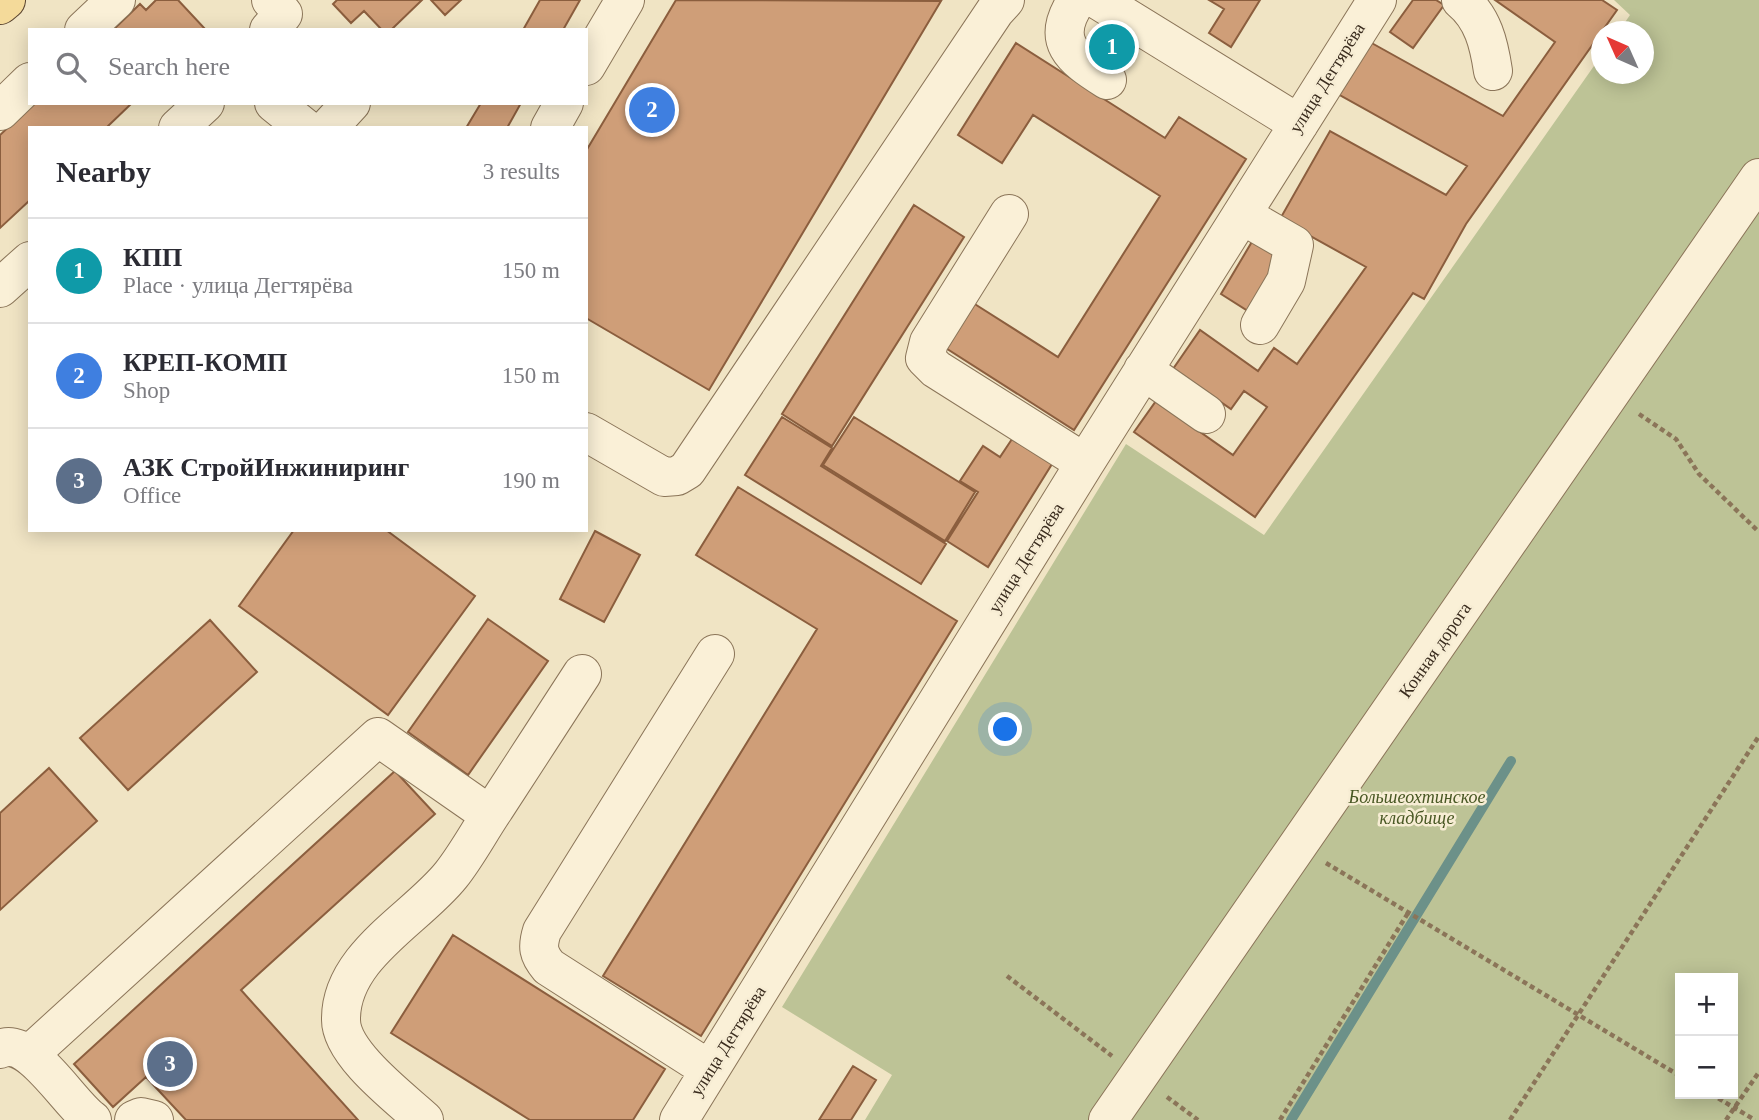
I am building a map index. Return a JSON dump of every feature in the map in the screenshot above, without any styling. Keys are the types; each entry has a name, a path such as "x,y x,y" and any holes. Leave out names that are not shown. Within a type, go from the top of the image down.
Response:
{"main road":[{"path":"0,5 6,0"}],"street":[{"path":"86,28 116,0"},
{"path":"588,63 625,0"},
{"path":"1077,0 1063,29 1068,50 1083,65 1107,80"},
{"path":"1098,0 1299,124"},
{"name":"улица Дегтярёва","path":"679,1120 1085,463 1377,0"},
{"path":"1461,0 1473,10 1489,44 1493,71"},
{"path":"588,433 664,477 677,476 687,470 993,4"},
{"path":"0,111 28,84"},
{"path":"179,126 203,105"},
{"path":"276,105 303,126"},
{"path":"330,126 349,105"},
{"path":"551,126 563,105"},
{"name":"Конная дорога","path":"1108,1120 1759,178"},
{"path":"1009,214 929,342 925,358 936,369 1085,463"},
{"path":"1242,215 1294,245 1286,281 1260,325"},
{"path":"0,288 28,263"},
{"path":"1143,370 1206,414"},
{"path":"710,1070 549,967 540,957 538,944 542,931 715,654"},
{"path":"424,1120 365,1066 349,1044 340,1022 343,999 353,976 371,953 451,875 582,674"},
{"path":"92,1120 15,1051 378,737 490,815"},
{"path":"134,1120 141,1117 154,1120"}],"path":[{"path":"1608,400 1645,417 1676,439 1699,474 1759,533"},
{"path":"1510,1120 1759,736"},
{"path":"1298,846 1675,1073"},
{"path":"1279,1120 1408,913"},
{"path":"1007,976 1198,1120"},
{"path":"1726,1120 1759,1072"},
{"path":"1720,1099 1755,1120"}],"green space":[{"name":"Большеохтинское кладбище","path":"1614,0 1759,0 1759,1120 865,1120 892,1075 782,1007 1126,444 1264,535 1591,70 1591,84 1654,84 1654,21 1626,21 1630,15"}],"building":[{"path":"156,0 178,0 204,28 115,28 140,4 146,10"},
{"path":"337,0 422,0 393,28 380,28 364,11 351,23 333,4"},
{"path":"431,0 461,0 445,15"},
{"path":"540,0 580,0 564,28 524,28"},
{"path":"676,0 941,1 709,390 588,319 588,148"},
{"path":"1209,0 1260,0 1231,47 1209,33 1224,9"},
{"path":"1413,0 1436,0 1444,5 1413,48 1390,32"},
{"path":"1495,0 1602,0 1617,10 1609,21 1591,21 1591,47 1466,224 1424,299 1413,293 1255,517 1134,432 1156,401 1233,455 1267,407 1244,391 1231,409 1173,369 1200,330 1258,371 1274,348 1297,364 1366,267 1280,219 1330,131 1446,195 1467,166 1338,94 1368,41 1503,116 1555,42"},
{"path":"1106,29 1130,45 1118,64 1093,48"},
{"path":"1016,43 1165,138 1179,117 1246,159 1074,430 941,345 970,301 1058,357 1160,196 1033,115 1002,163 958,135"},
{"path":"32,105 130,105 108,126 28,126 28,202 0,228 0,135"},
{"path":"480,105 520,105 508,126 467,126"},
{"path":"914,205 964,237 832,446 782,414"},
{"path":"1253,240 1281,257 1248,311 1221,294"},
{"path":"782,417 832,448 821,466 946,544 921,584 745,475"},
{"path":"854,417 975,492 945,541 823,465"},
{"path":"1012,439 1052,464 988,567 947,541 978,492 960,481 983,446 1000,457"},
{"path":"738,487 957,621 701,1036 603,976 817,629 696,555"},
{"path":"595,531 640,555 604,622 560,599"},
{"path":"293,532 389,532 475,596 388,715 239,606"},
{"path":"488,619 548,661 468,775 408,732"},
{"path":"210,620 257,672 128,790 80,738"},
{"path":"49,768 97,821 0,910 0,813"},
{"path":"395,771 435,814 241,990 358,1120 186,1120 146,1077 113,1107 74,1064"},
{"path":"453,935 665,1069 633,1120 530,1120 391,1033"},
{"path":"853,1066 876,1080 851,1120 819,1120"}],"waterway":[{"path":"1291,1120 1511,761"}],"place":[{"name":"КПП","path":"1112,47"},
{"name":"КРЕП-КОМП","path":"652,110"},
{"name":"АЗК СтройИнжиниринг","path":"170,1064"}]}
